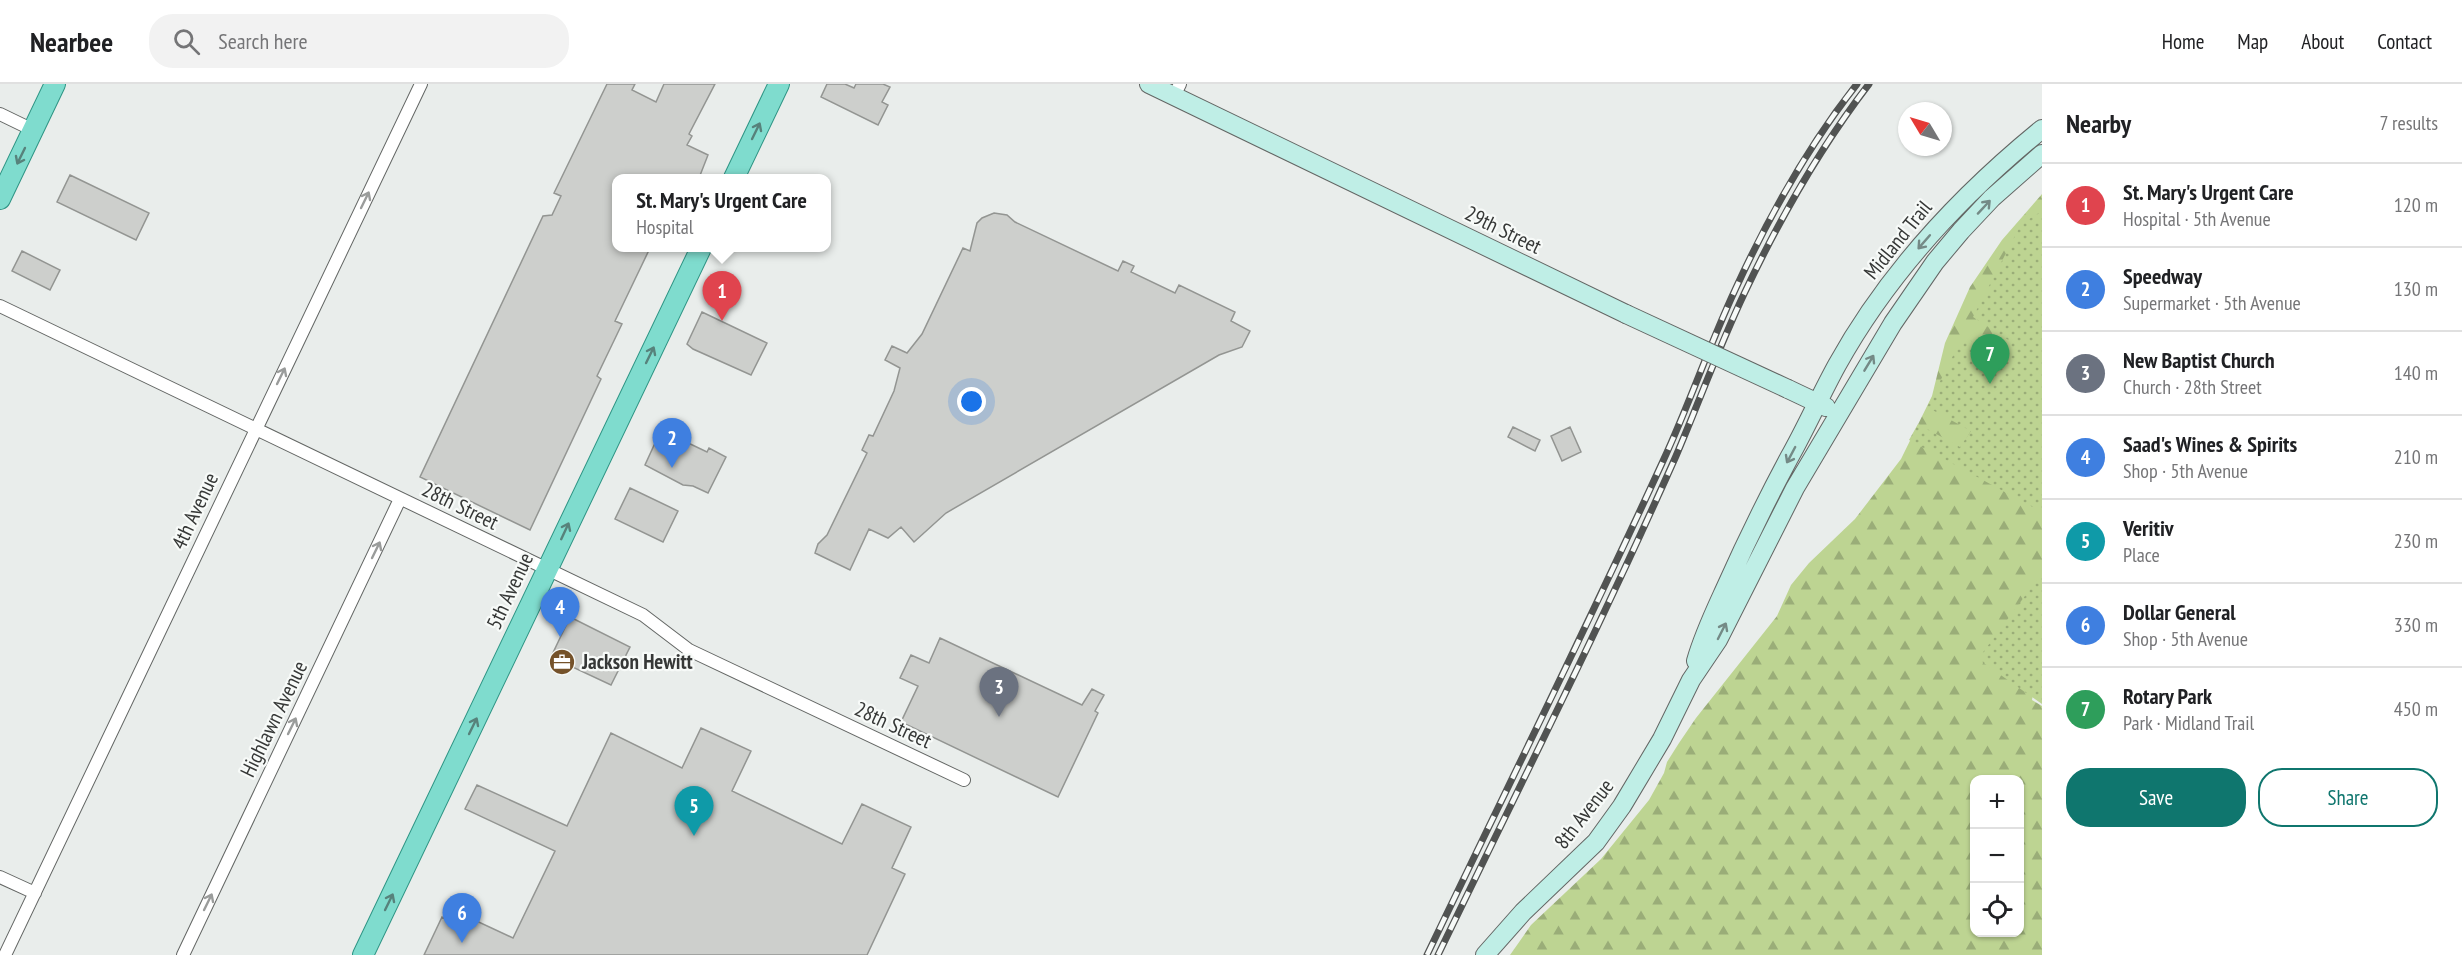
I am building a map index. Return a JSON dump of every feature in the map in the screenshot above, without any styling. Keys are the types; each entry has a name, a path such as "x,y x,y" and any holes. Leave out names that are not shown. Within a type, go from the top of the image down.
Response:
{"main road":[{"path":"0,199 55,84"},
{"path":"736,174 779,84"},
{"name":"29th Street","path":"1149,84 1177,90 1626,314 1839,413"},
{"name":"Midland Trail","path":"1818,403 1857,333 1921,245 1979,183 2042,129"},
{"name":"Midland Trail","path":"1839,413 1893,323 1935,262 1992,198 2042,154"},
{"name":"5th Avenue","path":"363,955 699,252"},
{"name":"8th Avenue","path":"1691,680 1705,633 1748,537 1818,403"},
{"name":"8th Avenue","path":"1485,955 1523,912 1596,842 1623,806 1662,739 1691,680 1718,640 1795,488 1839,413"}],"street":[{"name":"4th Avenue","path":"5,955 421,84"},
{"path":"0,114 33,130"},
{"name":"28th Street","path":"0,306 643,615 689,650 964,780"},
{"name":"Highlawn Avenue","path":"183,955 400,499"},
{"path":"0,877 35,893"}],"green space":[{"path":"2042,194 2042,640 2032,700 2042,706 2042,955 1510,955 1531,925 1601,859 1649,800 1679,743 1696,718 1777,616 1791,585 1809,563 1855,519 1901,459 1932,396 1945,343 1970,287 2002,240"},
{"path":"2042,211 2042,512 1909,440 1918,424 1960,447 1971,431 1927,407 1963,336 2003,361 2010,341 1973,317 2021,224"},
{"path":"2042,573 2042,704 1978,659"}],"building":[{"path":"607,84 635,84 632,90 656,102 664,84 715,84 689,134 692,136 687,145 708,155 701,174 612,174 612,252 648,252 615,321 622,324 597,376 601,379 530,530 420,477 543,216 552,215 561,196 554,193"},
{"path":"827,84 845,84 854,88 856,84 883,84 890,87 882,102 888,105 878,125 821,97"},
{"path":"70,175 149,213 136,240 57,202"},
{"path":"994,213 1007,215 1015,222 1118,271 1123,261 1134,266 1131,272 1175,293 1179,285 1235,312 1231,321 1250,331 1242,347 1219,355 946,513 914,542 901,527 888,538 869,529 850,570 815,553 818,544 827,535 867,453 862,450 869,435 873,436 894,391 900,368 885,360 892,346 907,353 922,334 963,248 970,251 977,223"},
{"path":"22,251 60,270 50,290 12,271"},
{"path":"702,312 767,343 751,375 693,349 687,344"},
{"path":"1513,427 1540,440 1535,451 1508,437"},
{"path":"1570,427 1581,452 1562,461 1551,436"},
{"path":"661,430 707,452 709,448 726,457 708,493 693,486 683,485 645,465"},
{"path":"630,488 678,511 663,542 615,519"},
{"path":"570,617 630,647 611,685 551,657"},
{"path":"940,638 1082,705 1092,689 1104,695 1095,711 1098,713 1058,797 901,722 918,686 900,678 911,655 929,663"},
{"path":"701,728 751,751 732,791 842,844 862,804 911,827 892,868 905,874 867,955 424,955 442,917 448,920 453,910 513,938 555,851 465,809 477,785 567,826 611,733 682,768"}],"railway":[{"path":"1427,955 1634,523 1748,263 1806,157 1857,84"},
{"path":"1438,955 1618,582 1676,456 1726,334 1757,266 1817,159 1869,84"}],"place":[{"name":"St. Mary's Urgent Care","path":"722,321"},
{"name":"Rotary Park","path":"1990,384"},
{"name":"Speedway","path":"672,468"},
{"name":"Saad's Wines & Spirits","path":"560,637"},
{"name":"Jackson Hewitt","path":"562,662"},
{"name":"New Baptist Church","path":"999,717"},
{"name":"Veritiv","path":"694,836"},
{"name":"Dollar General","path":"462,943"}]}
